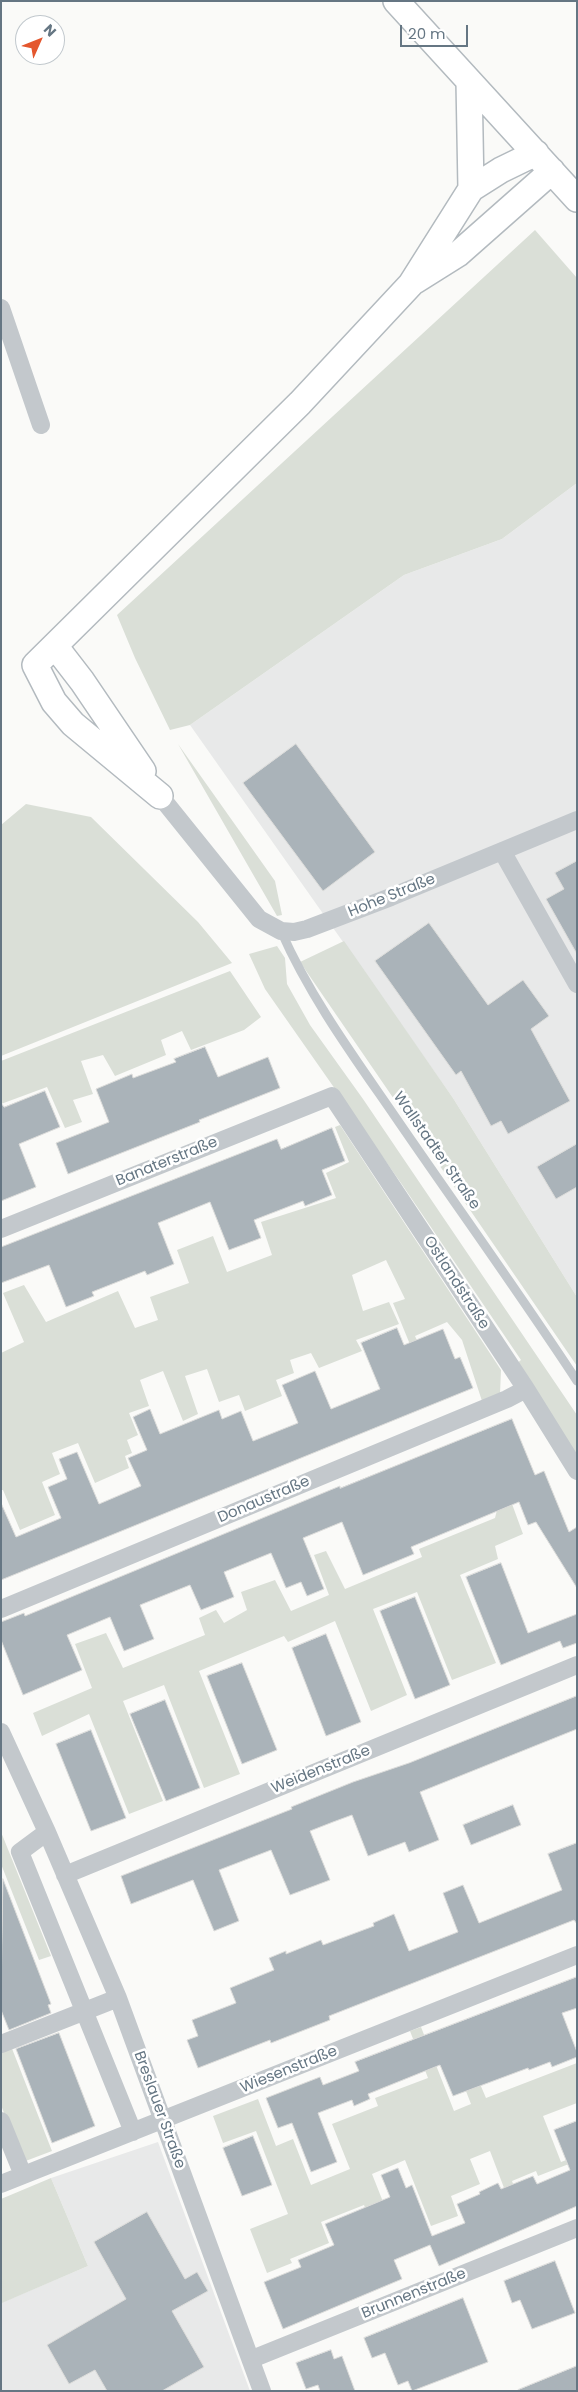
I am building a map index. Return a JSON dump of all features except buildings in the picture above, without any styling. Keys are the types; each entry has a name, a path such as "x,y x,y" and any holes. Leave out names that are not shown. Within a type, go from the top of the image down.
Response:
{"main road":[{"path":"396,1 577,199"},
{"path":"160,796 73,724 54,702 35,665 300,403 411,284 471,189 469,81"},
{"path":"471,189 544,162"},
{"path":"411,284 458,254 544,162"},
{"path":"54,646 82,681 160,796"}],"street":[{"path":"1,308 41,425"},
{"path":"160,796 259,919 281,931"},
{"name":"Hohe Straße","path":"281,931 294,932 308,929 391,897 577,820"},
{"path":"502,851 577,984"},
{"name":"Banaterstraße","path":"1,1229 332,1096"},
{"name":"Ostlandstraße","path":"332,1096 526,1389 577,1471"},
{"name":"Donaustraße","path":"1,1608 507,1399 526,1389"},
{"name":"Weidenstraße","path":"66,1875 577,1665"},
{"name":"Breslauer Straße","path":"1,1732 48,1832 118,1998 252,2359 262,2391"},
{"path":"48,1832 20,1852 86,2011 133,2132"},
{"name":"Wiesenstraße","path":"1,2184 577,1954"},
{"path":"1,2044 118,1998"},
{"path":"1,2121 23,2175"},
{"name":"Brunnenstraße","path":"252,2359 577,2228"}],"lane":[{"name":"Wallstadter Straße","path":"281,931 291,954 320,1004 368,1078 577,1381"}],"shaded area":[{"path":"535,230 577,278 577,483 502,539 404,575 190,725 170,730 135,658 117,615"},
{"path":"577,483 577,1297 453,1098 190,725 404,575 502,539"},
{"path":"178,744 275,881 282,915 277,916"},
{"path":"26,804 91,817 198,922 232,963 1,1056 1,825"},
{"path":"344,941 453,1098 577,1297 577,1366 300,962"},
{"path":"277,946 285,958 287,984 310,1025 363,1099 577,1415 577,1457 515,1365 521,1360 403,1186 265,989 249,954"},
{"path":"230,971 261,1017 244,1030 191,1050 182,1031 161,1040 166,1055 115,1076 103,1055 81,1061 93,1094 73,1100 82,1122 65,1128 47,1087 1,1104 1,1061"},
{"path":"340,1125 501,1370 500,1394 482,1401 462,1340 447,1322 415,1336 427,1362 418,1364 393,1303 405,1299 386,1260 352,1275 363,1311 389,1302 399,1324 356,1340 362,1351 319,1368 311,1353 290,1360 294,1373 276,1380 282,1396 245,1411 239,1395 219,1402 207,1369 185,1376 198,1414 183,1421 163,1371 140,1380 149,1406 129,1413 138,1435 127,1440 132,1453 125,1456 129,1468 95,1483 78,1443 52,1453 60,1474 42,1482 55,1515 20,1530 3,1490 1,1490 1,1353 24,1342 3,1293 24,1285 46,1322 118,1291 135,1328 158,1320 150,1297 189,1283 177,1250 213,1236 227,1272 272,1255 261,1222 336,1198 326,1173 349,1162 335,1127"},
{"path":"504,1482 523,1534 495,1546 498,1559 460,1575 496,1663 452,1680 417,1592 373,1609 407,1695 371,1711 335,1621 288,1642 284,1636 199,1671 240,1774 204,1788 164,1685 123,1701 163,1801 129,1814 89,1714 42,1736 33,1713 92,1688 75,1644 106,1633 123,1668 205,1635 199,1618 216,1610 224,1623 247,1610 241,1592 275,1580 291,1611 329,1595 314,1555 326,1551 345,1589 422,1557 419,1549 495,1518"},
{"path":"1,1832 51,1956 39,1960 1,1864"},
{"path":"421,2027 454,2111 471,2104 457,2068 471,2063 486,2098 577,2063 577,2103 543,2116 561,2162 577,2156 574,2162 538,2176 536,2171 512,2181 518,2197 509,2201 490,2151 470,2159 480,2184 451,2196 458,2216 431,2226 405,2160 372,2174 393,2227 375,2234 364,2205 321,2222 329,2243 290,2259 292,2263 267,2273 250,2229 288,2214 256,2131 223,2143 213,2116 258,2099 276,2146 293,2139 311,2185 350,2169 332,2124 378,2106 375,2098 428,2078 410,2031"},
{"path":"11,2046 52,2151 23,2162 1,2105 1,2050"},
{"path":"158,2142 250,2391 1,2391 1,2303 88,2266 51,2178"},
{"path":"51,2178 88,2266 2,2303 1,2199"}]}
